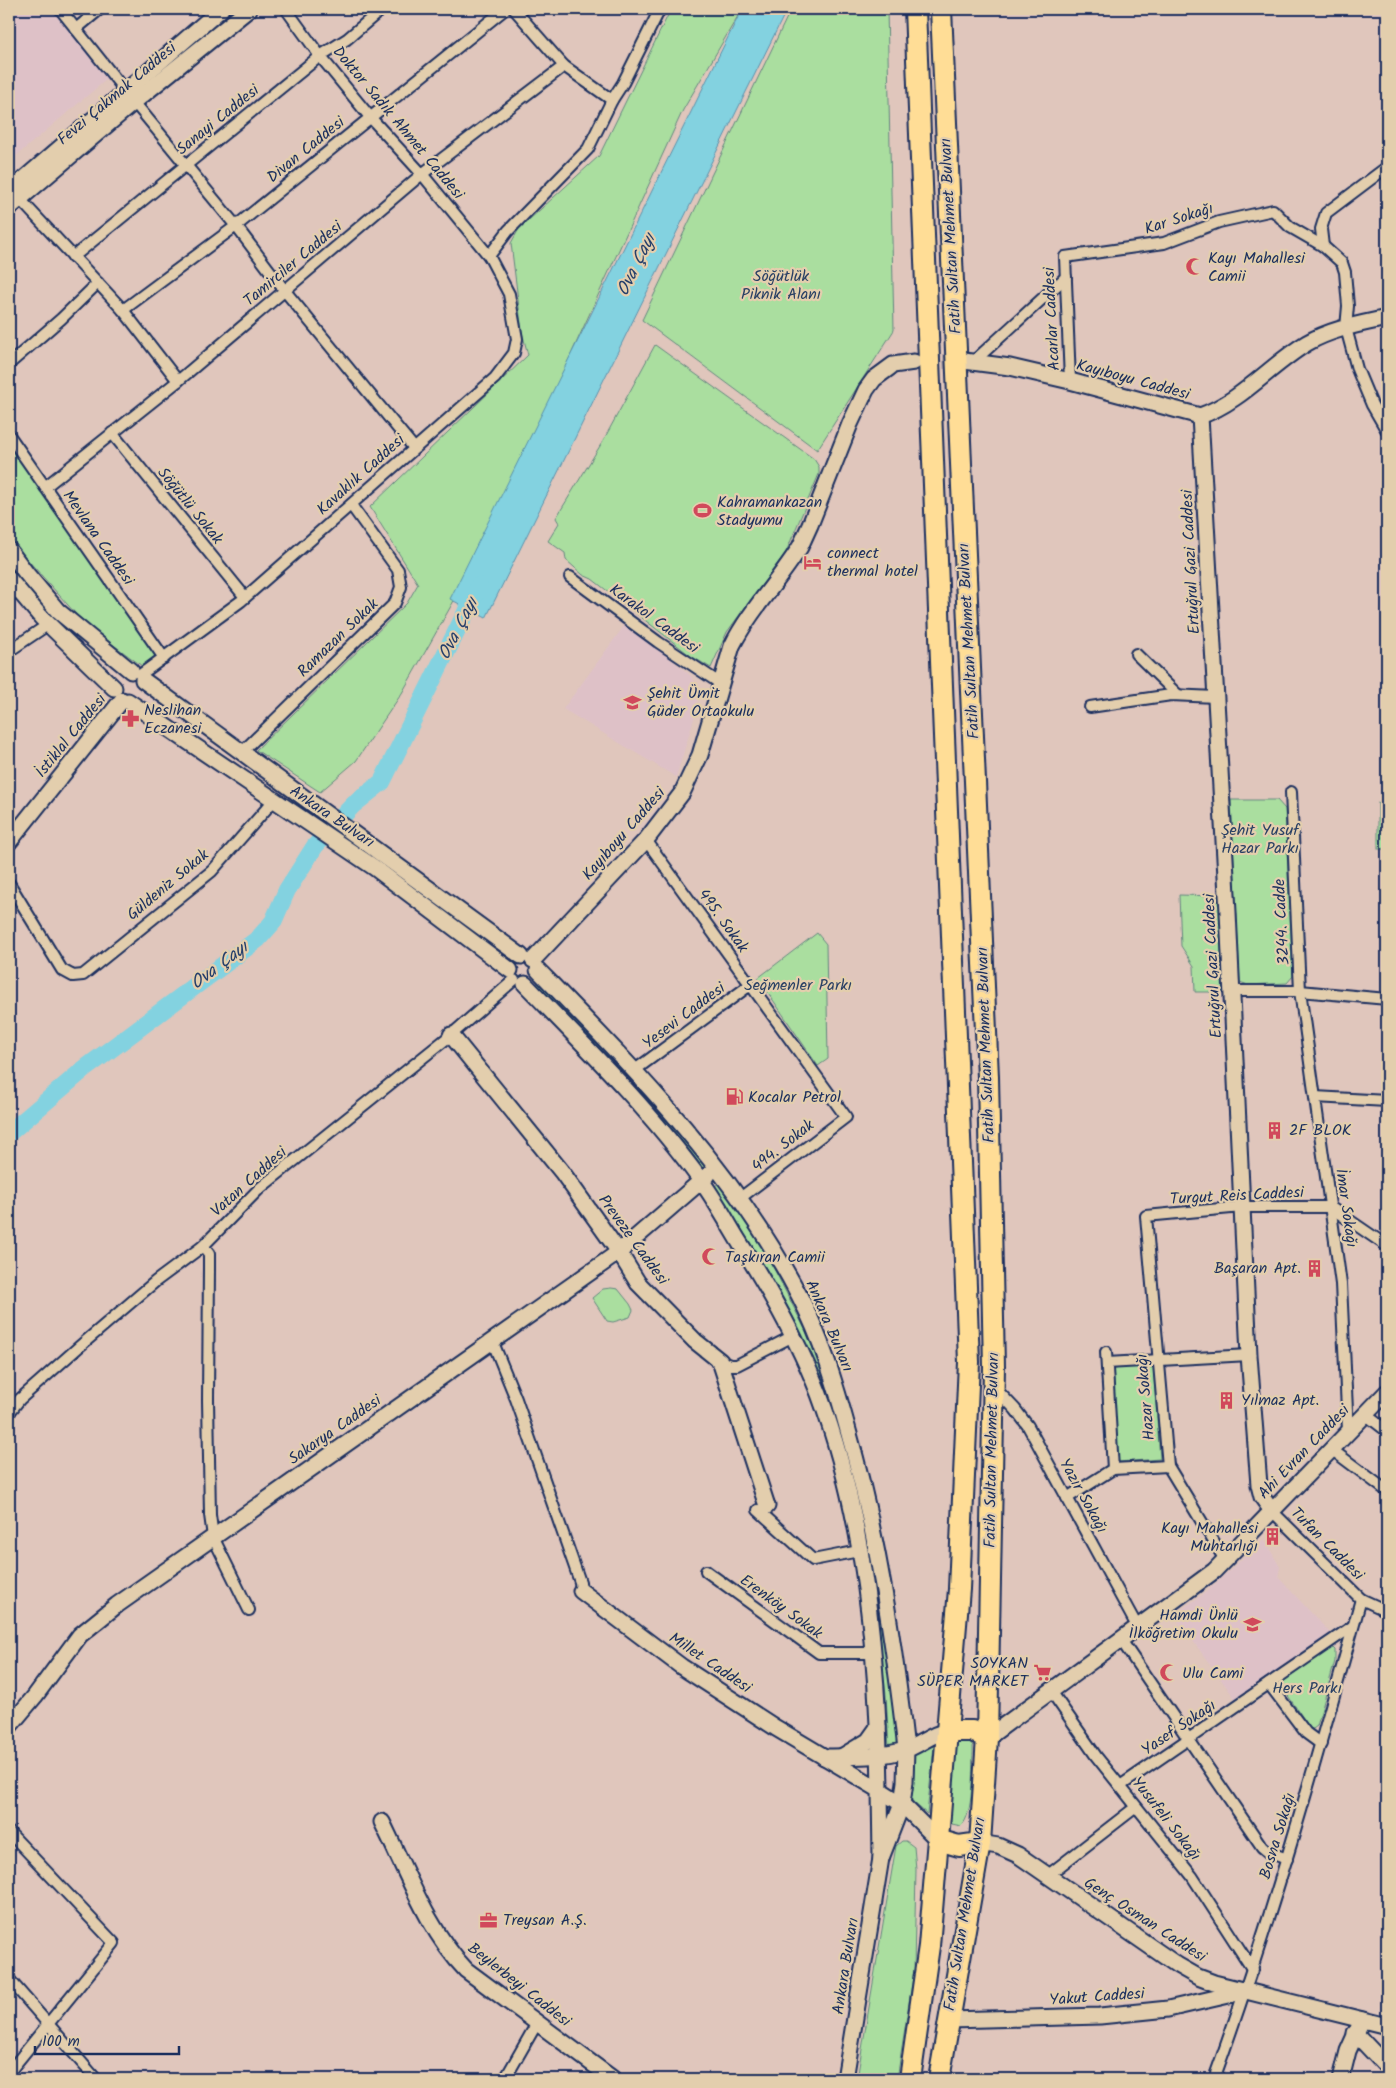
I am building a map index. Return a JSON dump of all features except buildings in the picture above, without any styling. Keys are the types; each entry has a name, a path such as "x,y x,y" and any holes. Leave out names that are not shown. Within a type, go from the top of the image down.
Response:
{"highway":[{"name":"Fatih Sultan Mehmet Bulvarı","path":"910,2079 929,1946 959,1589 968,1362 915,9"},
{"name":"Fatih Sultan Mehmet Bulvarı","path":"939,2079 980,1843 986,1738 994,1386 988,1077 941,9"},
{"path":"947,1731 972,1731 986,1738"},
{"path":"938,1840 959,1846 980,1843"}],"street":[{"path":"60,9 236,226 284,291 414,448"},
{"path":"76,29 100,9"},
{"name":"Fevzi Çakmak Caddesi","path":"11,195 129,96 221,9"},
{"name":"Fevzi Çakmak Caddesi","path":"129,96 249,9"},
{"name":"Doktor Sadık Ahmet Caddesi","path":"286,9 320,56 370,117 422,174 489,256"},
{"name":"Sanayi Caddesi","path":"73,257 320,56 347,39 382,9"},
{"name":"Divan Caddesi","path":"123,310 236,226 505,9"},
{"path":"514,9 564,66 612,100"},
{"path":"489,256 508,231 588,149 660,9"},
{"name":"Tamirciler Caddesi","path":"45,487 178,381 422,174 564,66"},
{"path":"1387,167 1326,213 1321,229 1323,246 1342,263 1345,272 1348,306 1346,328 1364,388 1387,431"},
{"path":"11,195 123,310 178,381"},
{"name":"Kar Sokağı","path":"1065,257 1164,244 1219,222 1273,210 1294,230 1323,246"},
{"name":"Kavaklık Caddesi","path":"138,675 164,658 245,597 495,378 514,353 516,339 509,294 489,256"},
{"name":"Acarlar Caddesi","path":"1065,257 1070,380"},
{"path":"968,361 1066,277"},
{"path":"9,364 61,319 98,283"},
{"name":"Kayıboyu Caddesi","path":"968,361 1010,367 1070,380 1200,416 1230,402 1282,360 1308,343 1329,333 1387,318"},
{"name":"Kayıboyu Caddesi","path":"531,962 672,810 691,777 700,755 732,646 740,630 787,567 803,539 866,390 874,379 892,365 914,362"},
{"name":"Ertuğrul Gazi Caddesi","path":"1200,416 1232,991 1249,1355 1259,1485 1262,1497 1272,1510"},
{"name":"Söğütlü Sokak","path":"112,433 245,597"},
{"name":"Mevlana Caddesi","path":"9,435 164,658"},
{"name":"Ramazan Sokak","path":"241,753 395,602 401,587 398,570 351,505"},
{"name":"Ankara Bulvarı","path":"9,550 58,611 138,675 241,753 304,796 531,962 635,1070 692,1135 739,1199 799,1294 821,1344 835,1382 854,1448 875,1542 906,1749 902,1804 881,1858"},
{"name":"Karakol Caddesi","path":"570,577 658,642 721,684"},
{"name":"Ankara Bulvarı","path":"9,579 49,624 121,696 375,868 517,978 619,1082 674,1145 701,1180 746,1252 793,1336 824,1410 849,1502 859,1551 874,1653 880,1756 881,1858 845,2079"},
{"path":"9,651 49,624"},
{"path":"1136,654 1178,695"},
{"path":"118,675 138,675 144,690 141,695 138,698 121,696 118,675"},
{"path":"1090,707 1178,695 1216,697"},
{"name":"İstiklal Caddesi","path":"9,842 121,696"},
{"name":"3244. Cadde","path":"1291,792 1300,990"},
{"name":"Güldeniz Sokak","path":"9,883 59,966 68,974 82,975 212,871 275,799"},
{"name":"495. Sokak","path":"646,840 846,1117"},
{"path":"512,962 531,962 535,978 517,978 512,962"},
{"name":"Vatan Caddesi","path":"9,1413 20,1399 80,1346 156,1282 203,1246 259,1189 451,1035 517,978"},
{"name":"Yesevi Caddesi","path":"635,1070 750,985"},
{"path":"1232,991 1300,990 1387,999"},
{"name":"İmar Sokağı","path":"1300,990 1341,1284 1348,1431"},
{"name":"Preveze Caddesi","path":"451,1035 562,1172 619,1252 635,1278 649,1295 695,1341 720,1361"},
{"path":"619,1082 635,1070"},
{"path":"1315,1097 1387,1101"},
{"name":"494. Sokak","path":"739,1199 846,1117"},
{"name":"Sakarya Caddesi","path":"9,1727 35,1696 80,1635 90,1625 619,1252 701,1180 718,1168"},
{"path":"1330,1206 1387,1246"},
{"name":"Turgut Reis Caddesi","path":"1146,1216 1242,1207 1330,1206"},
{"name":"Hazar Sokağı","path":"1146,1216 1168,1466 1226,1560"},
{"path":"203,1246 209,1254 208,1400 210,1515 213,1537 249,1610"},
{"path":"720,1361 730,1365 737,1365 793,1336"},
{"path":"492,1340 520,1408 580,1582 581,1591"},
{"path":"1106,1352 1113,1468"},
{"path":"1107,1363 1249,1355"},
{"path":"720,1361 762,1508 813,1560 859,1551"},
{"name":"Yazır Sokağı","path":"994,1386 1028,1426 1138,1628"},
{"name":"Ahi Evran Caddesi","path":"986,1738 1138,1628 1200,1582 1226,1560 1387,1392"},
{"path":"1365,1414 1387,1431"},
{"path":"1331,1449 1387,1491"},
{"path":"1067,1498 1113,1468 1168,1466"},
{"name":"Tufan Caddesi","path":"1272,1510 1361,1599 1387,1611"},
{"name":"Erenköy Sokak","path":"706,1572 819,1653 874,1653"},
{"name":"Millet Caddesi","path":"581,1591 682,1667 824,1757 880,1790"},
{"name":"Bosna Sokağı","path":"1214,2079 1246,1991 1287,1859 1361,1599"},
{"name":"Yasef Sokağı","path":"1120,1786 1353,1626"},
{"path":"1121,1640 1262,1847 1268,1852 1287,1859"},
{"path":"1269,1684 1306,1733 1321,1744"},
{"name":"Yusufeli Sokağı","path":"1051,1691 1096,1756 1192,1876 1252,1970"},
{"path":"841,1757 868,1741 878,1728"},
{"path":"824,1757 880,1756 906,1749 933,1735 947,1731"},
{"path":"880,1790 902,1804 938,1840"},
{"path":"1047,1876 1136,1807"},
{"name":"Beylerbeyi Caddesi","path":"382,1822 425,1910 448,1948 466,1970 613,2079"},
{"path":"9,1832 114,1943 9,2072"},
{"name":"Genç Osman Caddesi","path":"980,1843 1008,1850 1177,1965 1198,1977 1359,2026 1387,2026"},
{"path":"9,1980 96,2079"},
{"name":"Yakut Caddesi","path":"948,2020 1100,2016 1168,2009 1246,1991"},
{"path":"504,2079 537,2022"},
{"path":"1359,2026 1387,2067"},
{"path":"1341,2079 1359,2026"}],"shaded area":[{"path":"9,9 52,9 107,79 9,162"},
{"name":"Şehit Ümit Güder Ortaokulu","path":"627,622 690,675 697,685 697,709 676,777 563,709"},
{"name":"Hamdi Ünlü İlköğretim Okulu","path":"1264,1539 1280,1567 1278,1577 1331,1634 1236,1700 1174,1615 1206,1592"}],"green space":[{"path":"671,9 742,9 683,110 524,457 460,590 402,693 356,761 320,792 256,750 407,603 418,584 370,507 528,355 522,332 511,243 519,229 599,156"},
{"name":"Söğütlük Piknik Alanı","path":"791,9 887,9 894,330 817,450 642,320"},
{"path":"655,345 814,459 819,467 819,474 786,552 727,632 711,668 691,656 592,579 583,575 566,560 565,553 548,541 559,523 556,518 603,441"},
{"path":"9,442 164,658 142,666 84,623 9,539"},
{"name":"Şehit Yusuf Hazar Parkı","path":"1231,800 1277,800 1285,809 1293,976 1287,983 1248,985 1240,982"},
{"path":"1378,803 1387,803 1387,849 1378,849"},
{"path":"1179,895 1219,896 1223,992 1195,992 1194,966 1181,946"},
{"name":"Seğmenler Parkı","path":"817,933 826,944 828,1059 818,1066 758,978"},
{"path":"539,982 623,1067 619,1070 535,985"},
{"path":"639,1083 708,1167 703,1170 635,1087"},
{"path":"720,1182 770,1261 809,1337 840,1425 866,1536 879,1603 898,1747 889,1748 886,1695 875,1602 860,1527 824,1390 799,1328 775,1283 715,1186"},
{"path":"603,1289 618,1289 630,1304 633,1310 630,1317 613,1322 607,1321 592,1298"},
{"path":"1153,1365 1160,1459 1117,1462 1113,1368"},
{"name":"Hers Parkı","path":"1332,1647 1335,1650 1335,1661 1317,1726 1313,1729 1310,1728 1280,1684"},
{"path":"958,1740 969,1741 973,1746 970,1802 965,1820 961,1826 952,1824 950,1819 956,1744"},
{"path":"934,1746 927,1814 913,1802 909,1795 912,1752"},
{"path":"902,1841 906,1841 914,1847 916,1869 914,1970 897,2079 857,2079 896,1846"}],"water":[{"path":"742,9 787,9 486,618 450,599"}],"waterway":[{"name":"Ova Çayı","path":"9,1133 83,1070 258,939 273,922 287,890 315,846 353,805 382,782 479,586"}],"tunnel":[{"path":"920,362 964,361"}],"place":[{"name":"Kayı Mahallesi Camii","path":"1194,267"},
{"name":"Kahramankazan Stadyumu","path":"703,511"},
{"name":"connect thermal hotel","path":"813,562"},
{"name":"Şehit Ümit Güder Ortaokulu","path":"633,702"},
{"name":"Neslihan Eczanesi","path":"130,719"},
{"name":"Kocalar Petrol","path":"734,1097"},
{"name":"2F BLOK","path":"1275,1130"},
{"name":"Taşkıran Camii","path":"711,1257"},
{"name":"Başaran Apt.","path":"1315,1268"},
{"name":"Yılmaz Apt.","path":"1227,1400"},
{"name":"Kayı Mahallesi Muhtarlığı","path":"1272,1537"},
{"name":"Hamdi Ünlü İlköğretim Okulu","path":"1252,1624"},
{"name":"SOYKAN SÜPER MARKET","path":"1042,1672"},
{"name":"Ulu Cami","path":"1168,1673"},
{"name":"Treysan A.Ş.","path":"489,1920"}]}
